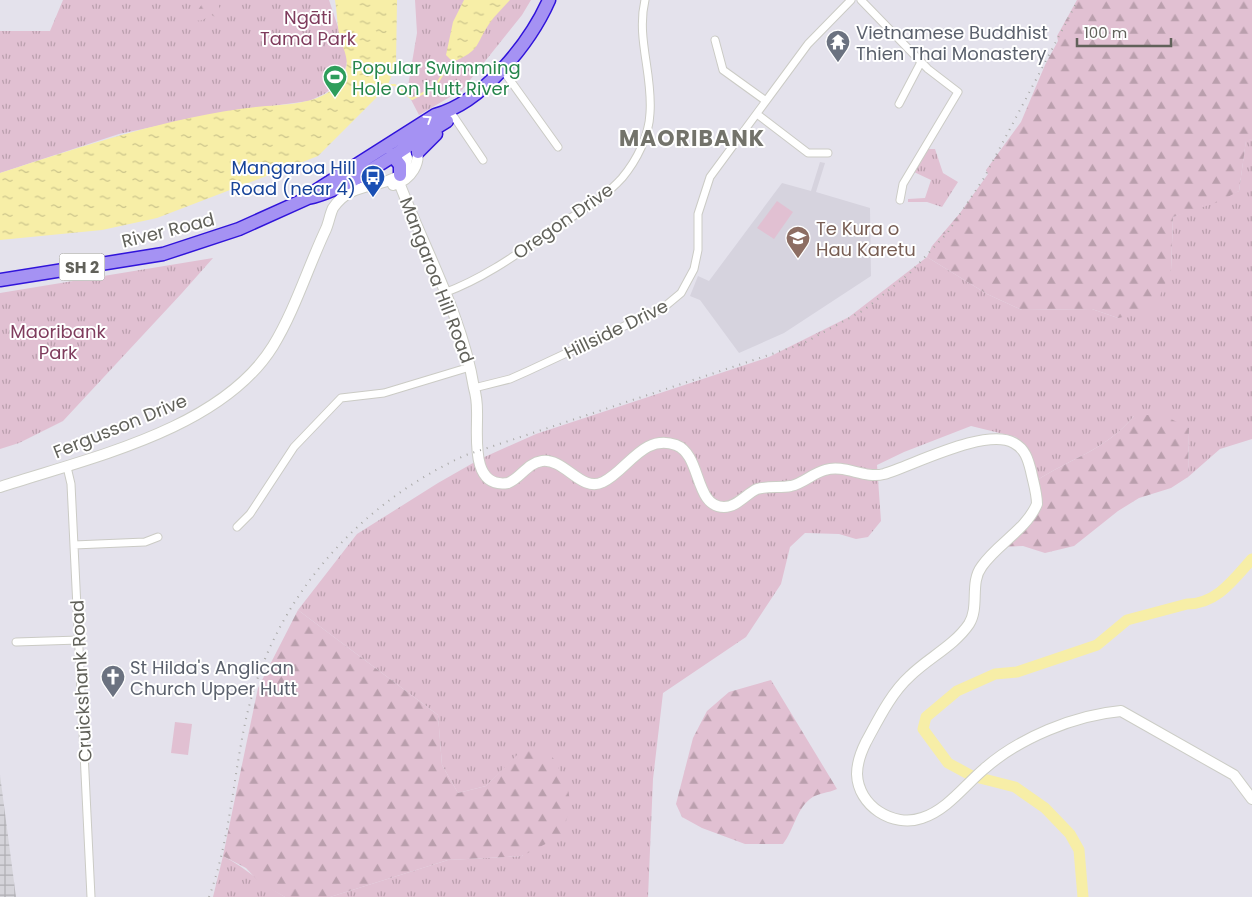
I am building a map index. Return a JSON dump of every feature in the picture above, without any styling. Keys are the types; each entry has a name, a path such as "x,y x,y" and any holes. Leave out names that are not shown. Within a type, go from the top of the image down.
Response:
{"highway":[{"name":"SH 2","path":"409,142 435,115 448,116 502,69 528,39 549,0"},
{"path":"409,142 448,116"},
{"name":"River Road","path":"0,280 163,254 239,229 308,198 322,195 334,189 392,155 409,142"},
{"name":"River Road","path":"308,198 316,189 409,142"},
{"path":"392,155 400,165 399,178"}],"street":[{"name":"Oregon Drive","path":"444,293 480,277 605,195 634,162 642,146 650,115 651,91 642,37 642,16 645,0"},
{"name":"Hillside Drive","path":"474,388 510,379 663,308 677,298 685,288 696,262 698,214 706,184 808,44 851,0"},
{"path":"861,0 921,62 958,92 903,184 900,200"},
{"path":"715,40 723,70 766,101"},
{"path":"900,104 921,62"},
{"path":"502,69 558,147"},
{"path":"757,114 808,153 828,154"},
{"path":"448,116 483,160"},
{"path":"399,178 406,166 409,142"},
{"name":"Mangaroa Hill Road","path":"399,178 465,345 474,388 478,459 486,476 500,484 512,482 536,462 549,461 565,467 584,482 597,484 605,481 639,452 656,444 671,444 687,452 708,499 719,507 728,507 755,490 791,486 824,470 834,469 877,476 948,450 981,441 1000,438 1018,445 1029,463 1037,499 1035,508 983,564 975,580 973,613 970,622 954,640 911,674 898,688 869,737 857,768 859,786 869,804 881,813 899,820 918,819 930,815 1002,755 1041,733 1102,714 1121,711 1234,775 1252,799"},
{"name":"Fergusson Drive","path":"0,488 166,430 198,414 239,386 259,366 274,345 333,208 346,194 364,186 399,178"},
{"path":"237,527 250,514 298,443 341,398 384,394 470,367"},
{"name":"Cruickshank Road","path":"67,466 71,484 91,897"},
{"path":"74,545 145,542 158,537"},
{"path":"16,642 79,640"}],"shaded area":[{"name":"Te Kura o Hau Karetu","path":"820,162 825,163 816,192 870,208 871,276 784,333 739,353 700,300 690,296 698,276 709,281 782,183 811,191"},
{"path":"0,775 16,897 0,897"}],"green space":[{"name":"Ngāti Tama Park","path":"63,0 329,0 348,57 344,74 337,85 309,101 219,113 119,134 0,173 0,31 50,31"},
{"path":"205,0 216,0 221,11 215,17 210,14 203,20 196,20 195,14"},
{"path":"415,0 531,0 522,15 462,90 419,115 407,92 417,33"},
{"path":"1077,0 1252,0 1252,139 1246,141 1239,191 1218,202 1173,217 1171,271 1153,311 1118,318 1092,309 1022,310 987,294 927,257 932,246 960,213 988,174 986,170 1021,122 1045,65 1058,41 1057,36"},
{"path":"1252,139 1252,439 1220,449 1188,477 1189,428 1134,416 1112,437 1088,453 1036,481 1035,468 1016,437 971,426 904,452 877,465 881,521 868,537 856,539 839,534 805,533 790,547 781,584 746,637 663,693 653,779 648,897 330,897 448,860 523,856 523,750 486,786 458,793 442,765 438,715 298,610 357,534 480,459 536,434 769,357 849,317 927,257 987,294 1022,310 1092,309 1118,318 1171,271 1173,217 1239,191 1246,140"},
{"path":"928,149 935,149 943,173 958,182 942,207 927,202 908,202 908,199 925,198 931,180 914,172"},
{"path":"777,201 793,212 774,239 757,228"},
{"name":"Maoribank Park","path":"213,258 63,421 19,443 0,449 0,293"},
{"path":"1161,414 1189,428 1188,477 1171,488 1139,498 1118,511 1074,546 1045,553 1023,546 1002,547 1035,507 1036,481 1088,453 1112,437 1134,416"},
{"path":"298,610 438,715 442,765 458,793 486,786 522,750 550,752 569,792 569,810 561,836 522,856 448,860 330,897 285,897 260,883 246,868 223,856 258,688"},
{"path":"771,680 837,789 816,795 805,804 783,844 745,844 702,828 682,817 676,804 693,738 707,711 729,692"},
{"path":"175,722 192,724 188,755 171,753"},
{"path":"223,856 269,887 285,897 213,897"}],"water":[{"path":"335,0 397,0 396,64 387,87 318,156 157,218 102,230 0,240 0,173 158,125 223,112 311,100 331,91 343,76 347,64 339,34"},
{"path":"464,0 510,0 491,21 473,50 453,62 446,55 453,22"}],"waterway":[{"path":"387,85 395,85 412,99 435,87 447,67 453,62"},
{"path":"1083,897 1079,850 1070,834 1045,808 1015,787 972,776 948,763 923,729 926,717 957,691 995,674 1017,672 1097,645 1127,620 1207,600 1224,589 1252,559"}],"railway":[{"path":"209,897 227,831 246,719 258,676 276,635 298,597 325,561 355,529 389,500 426,476 466,455 802,344 864,310 910,273 948,232 984,178 1078,0"}],"place":[{"name":"Vietnamese Buddhist Thien Thai Monastery","path":"838,63"},
{"name":"Popular Swimming Hole on Hutt River","path":"335,98"},
{"name":"Mangaroa Hill Road (near 4)","path":"373,198"},
{"name":"Te Kura o Hau Karetu","path":"798,259"},
{"name":"St Hilda's Anglican Church Upper Hutt","path":"113,698"}],"district":[{"name":"MAORIBANK","path":"692,138"}]}
